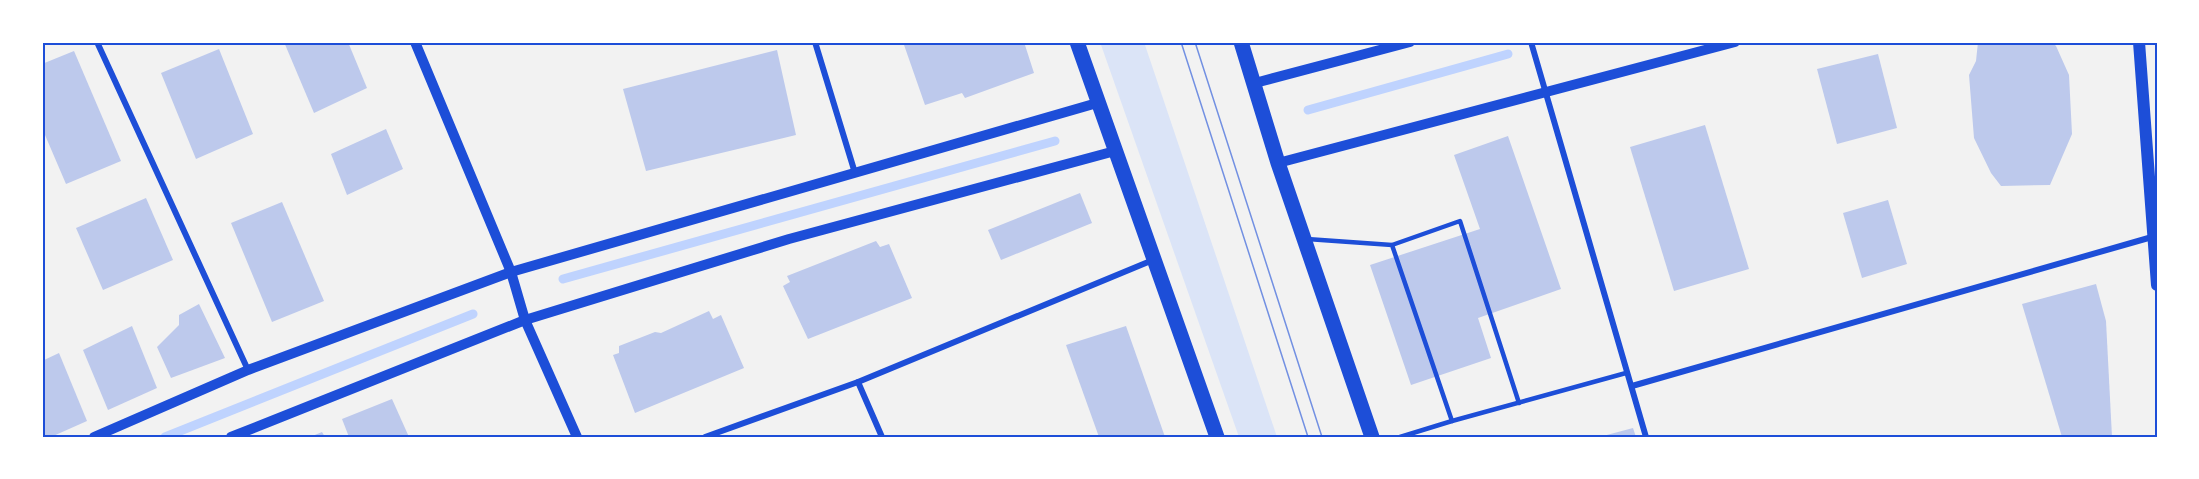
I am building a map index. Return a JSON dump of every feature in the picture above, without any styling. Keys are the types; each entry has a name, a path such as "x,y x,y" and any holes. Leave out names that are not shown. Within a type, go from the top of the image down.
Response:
{"main road":[{"path":"1077,42 1097,103 1195,369 1217,437"},
{"path":"1241,42 1303,239 1372,437"},
{"path":"2139,42 2157,285"}],"street":[{"path":"97,42 248,370"},
{"path":"415,42 511,272 525,320 577,437"},
{"path":"815,42 856,174"},
{"path":"1255,83 1410,42"},
{"path":"1531,42 1646,437"},
{"path":"1278,163 1735,42"},
{"path":"94,437 248,370 511,272 1097,103"},
{"path":"231,437 525,320 789,239 1115,151"},
{"path":"1632,386 2152,237"},
{"path":"705,437 858,382 1154,260"},
{"path":"858,382 882,437"}],"lane":[{"path":"1303,239 1392,245 1460,221 1519,403"},
{"path":"1392,245 1452,421"},
{"path":"1400,437 1626,373"}],"shaded area":[{"path":"1100,42 1144,42 1277,437 1239,437"}],"building":[{"path":"284,42 348,42 367,88 314,113"},
{"path":"903,42 1024,42 1034,73 965,98 962,93 925,105"},
{"path":"1978,42 2052,42 2056,46 2069,75 2072,134 2050,185 2001,186 1991,173 1974,138 1969,75 1976,61"},
{"path":"219,49 253,134 196,159 161,73"},
{"path":"777,50 796,135 646,171 623,89"},
{"path":"74,51 121,161 66,184 42,128 42,64"},
{"path":"1878,54 1897,128 1837,144 1817,69"},
{"path":"1705,125 1749,269 1674,291 1630,147"},
{"path":"386,129 403,169 347,195 331,154"},
{"path":"1508,136 1561,289 1478,318 1491,358 1411,385 1370,265 1480,229 1454,155"},
{"path":"1080,193 1092,223 1001,260 988,230"},
{"path":"146,198 173,260 103,290 76,228"},
{"path":"1888,200 1907,264 1862,278 1843,213"},
{"path":"282,202 324,301 272,322 231,223"},
{"path":"876,241 880,247 889,244 912,298 808,339 783,286 790,282 787,276"},
{"path":"2096,284 2106,321 2112,437 2062,437 2022,304"},
{"path":"199,304 225,358 171,378 157,347 179,325 179,315"},
{"path":"709,311 713,319 721,315 744,368 635,413 613,355 619,353 619,346 655,332 661,333"},
{"path":"132,326 157,388 108,410 83,350"},
{"path":"1126,326 1165,437 1099,437 1066,345"},
{"path":"59,353 87,421 51,437 42,437 42,361"},
{"path":"392,399 409,437 349,437 342,419"},
{"path":"1633,428 1636,437 1603,437 1603,436"},
{"path":"322,432 325,437 310,437"}],"waterway":[{"path":"1308,110 1508,54"},
{"path":"563,279 1055,141"},
{"path":"165,437 473,314"}],"tram line":[{"path":"1181,42 1308,437"},
{"path":"1195,42 1322,437"}]}
